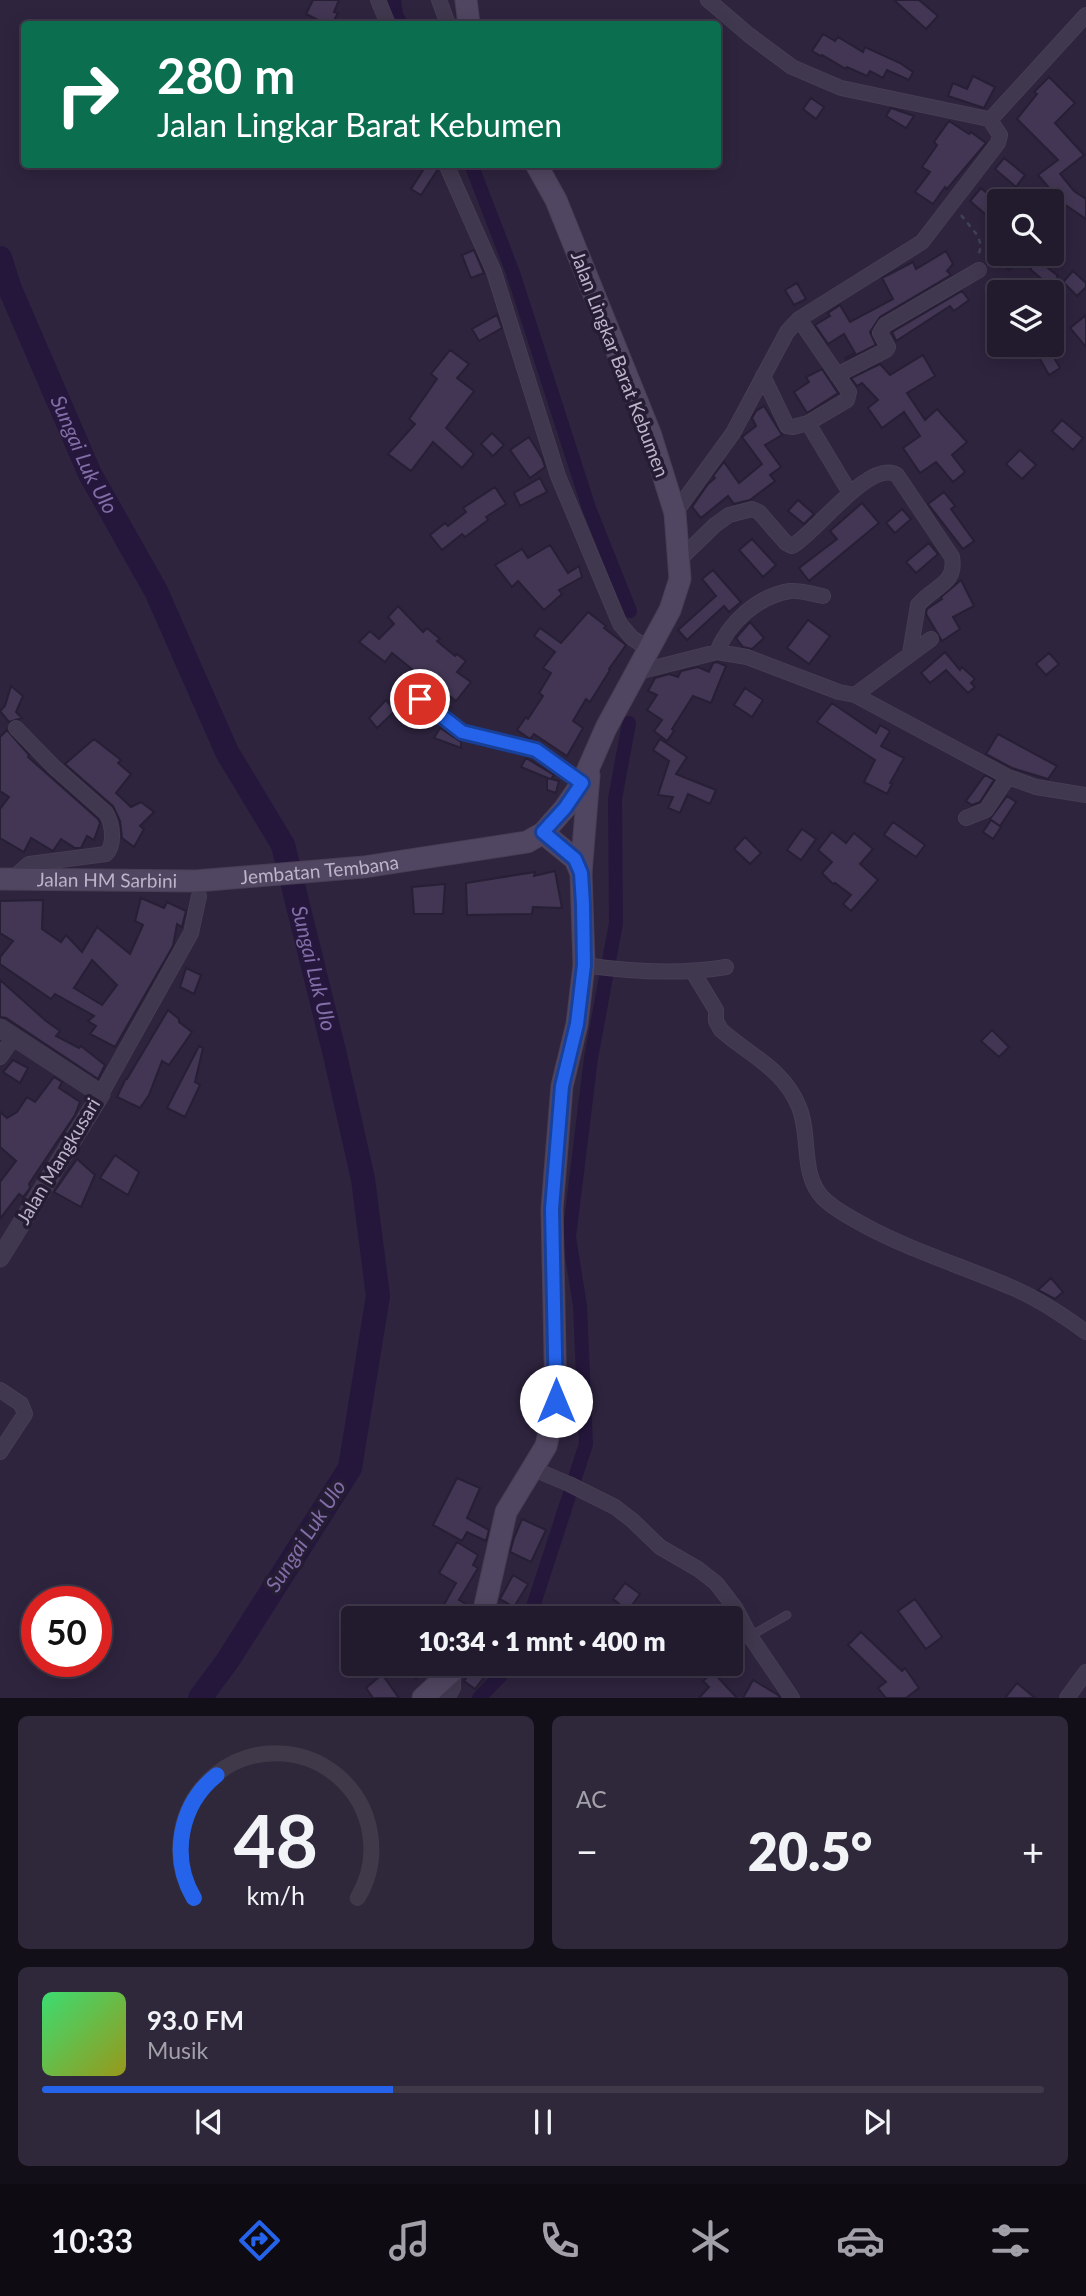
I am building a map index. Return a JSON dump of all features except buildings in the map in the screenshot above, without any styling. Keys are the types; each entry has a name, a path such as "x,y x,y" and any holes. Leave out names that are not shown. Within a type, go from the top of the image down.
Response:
{"main road":[{"path":"467,0 469,21"},
{"name":"Jalan Lingkar Barat Kebumen","path":"426,858 527,842 543,832 565,808 582,783 621,700 650,650 658,629 670,610 680,579 675,513 650,433 556,200 538,168"},
{"path":"485,1606 506,1512 546,1446 556,1401 552,1209 562,1086 577,1024 584,965 581,873 590,762"},
{"path":"543,832 575,859 581,873"},
{"name":"Jembatan Tembana","path":"205,888 426,858"},
{"name":"Jalan HM Sarbini","path":"6,879 155,881 205,888"},
{"path":"423,1698 447,1676"}],"street":[{"path":"378,0 387,21"},
{"path":"439,0 447,21"},
{"path":"675,513 733,433 787,332 799,319 922,242 998,143 1000,135 990,120 841,88 792,66 749,35 708,0"},
{"path":"990,120 1086,15"},
{"path":"448,168 494,271 558,476 620,624 632,638 650,650"},
{"path":"837,374 886,350 888,347 880,333 885,325 979,270"},
{"path":"763,376 787,426 793,428 808,423 847,400 849,392 799,319"},
{"path":"808,423 850,492"},
{"path":"680,559 729,515 752,509 759,512 786,543 792,546 850,492 882,473 893,472 952,557 952,574 918,605 910,653"},
{"path":"716,652 731,626 762,602 778,594 793,591 823,596"},
{"path":"855,695 931,639"},
{"path":"638,672 716,652 747,657 839,692 855,695 1008,777 1036,787 1086,794"},
{"path":"406,687 462,732 536,750 582,783"},
{"path":"6,879 29,864 106,854 110,850 111,842 110,820 106,813 54,767 16,728"},
{"path":"966,818 986,810 1008,777"},
{"path":"101,1094 191,933 205,888"},
{"path":"584,965 628,971 693,972 726,967"},
{"path":"693,972 716,1010 716,1021 721,1030 776,1072 792,1092 804,1121 809,1173 824,1199 849,1217 888,1238 939,1261 1015,1289 1062,1315 1086,1332"},
{"path":"0,1057 7,1032"},
{"name":"Jalan Mangkusari","path":"0,1258 101,1094 7,1032"},
{"path":"0,1390 21,1404 25,1414 0,1452"},
{"path":"531,1468 596,1496 632,1520 660,1547 716,1583 736,1609 750,1636 792,1698"},
{"path":"1067,1698 1086,1672"},
{"path":"447,1698 453,1688 455,1676"}],"lane":[{"path":"750,1636 788,1615"}],"path":[{"path":"952,204 978,236 981,246 978,256 979,270 987,280"}],"waterway":[{"path":"394,0 399,21"},
{"path":"473,168 513,273 589,508 630,611"},
{"name":"Sungai Luk Ulo","path":"0,258 10,289 90,474 156,591 227,752 283,845 363,1179 378,1296 350,1468 228,1660 200,1698"},
{"path":"533,1606 586,1444 580,1306 569,1237 591,1058 616,923 615,799 629,723"},
{"path":"479,1698 500,1676"}],"route":[{"path":"420,699 462,732 486,740 536,750 582,783 565,808 543,832 575,859 581,873 583,904 584,965 577,1024 562,1086 552,1209 556,1293 556,1401"}]}
